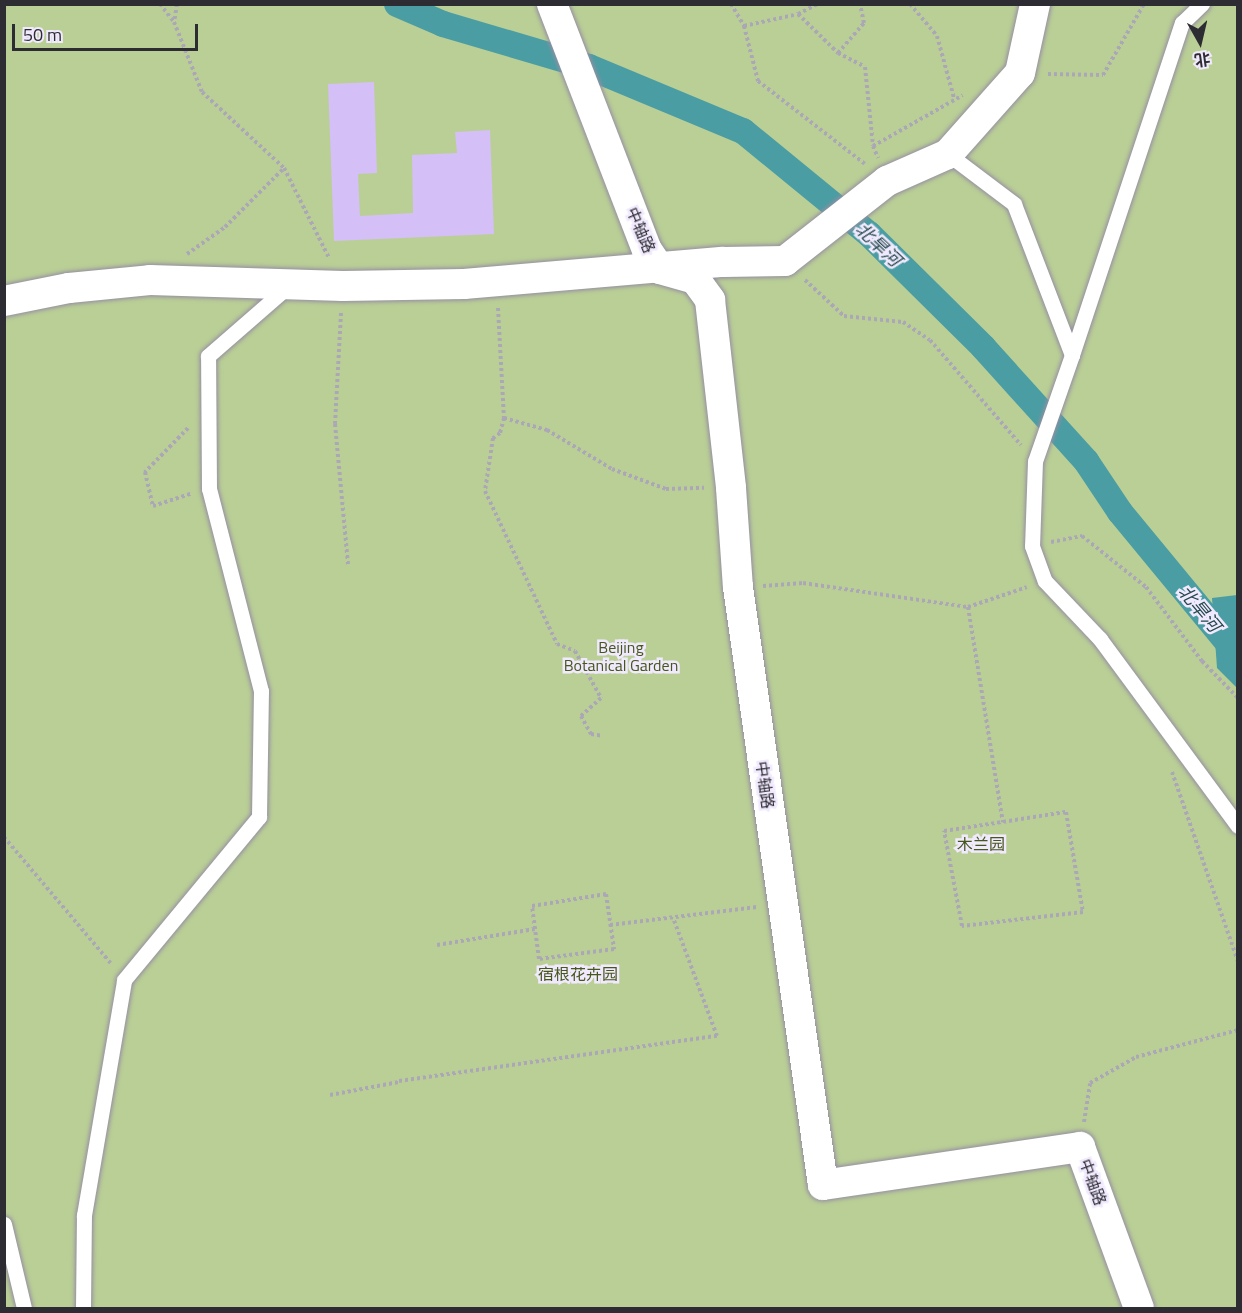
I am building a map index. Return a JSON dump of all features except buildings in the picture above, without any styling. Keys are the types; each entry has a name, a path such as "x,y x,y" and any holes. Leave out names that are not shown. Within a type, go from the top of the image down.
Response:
{"street":[{"name":"中轴路","path":"552,4 647,250 660,269 695,279 710,300 731,488 738,587 781,904 823,1185 1080,1147 1139,1308"},
{"path":"4,301 69,288 150,280 343,286 496,282 723,262 785,261 887,181 948,154 1020,73 1035,4"}],"lane":[{"path":"1202,4 1182,23 1035,461 1032,546 1045,581 1100,639 1238,826"},
{"path":"948,154 1014,204 1072,355"},
{"path":"83,1308 84,1215 124,980 259,817 261,691 209,489 208,356 292,283"},
{"path":"4,1224 24,1308"}],"path":[{"path":"160,4 174,22 202,92 284,168 343,286 335,424 348,564"},
{"path":"174,22 177,4"},
{"path":"731,4 744,26 758,81 887,181"},
{"path":"744,26 798,14 818,4"},
{"path":"837,53 864,23 860,4"},
{"path":"910,4 937,36 954,98"},
{"path":"1020,73 1103,75 1144,4"},
{"path":"798,14 837,53 866,67 873,146 887,181"},
{"path":"873,146 954,98 965,94"},
{"path":"225,227 284,168"},
{"path":"785,261 844,316 903,322 930,340 1035,461"},
{"path":"496,282 504,418 500,433 493,438 485,491 557,644 575,651 601,698 581,716 591,734 603,736"},
{"path":"208,406 145,472 153,506 209,489"},
{"path":"504,418 547,430 612,469 666,489 731,488"},
{"path":"1032,546 1082,536 1146,587 1202,661 1238,698"},
{"path":"738,587 803,584 968,607 1045,581"},
{"path":"968,607 1003,822"},
{"path":"1171,769 1238,961"},
{"path":"1066,812 1083,912 962,926 944,831 1003,822 1066,812"},
{"path":"4,837 124,980"},
{"path":"606,894 614,949 539,958 535,929 532,906 606,894"},
{"path":"610,925 781,904"},
{"path":"330,1095 399,1081 717,1036 673,918"},
{"path":"437,945 535,929"},
{"path":"1080,1147 1090,1083 1136,1058 1238,1030"}],"green space":[{"name":"Beijing Botanical Garden","path":"5,5 1237,5 1237,1308 5,1308"}],"shaded area":[{"path":"1238,595 1237,688 1217,668 1212,598"}],"waterway":[{"name":"北旱河","path":"397,4 443,24 589,67 743,131 869,234 983,347 1086,461 1120,512 1238,655"}],"park label":[{"name":"木兰园","path":"981,844"},
{"name":"宿根花卉园","path":"578,974"}]}
